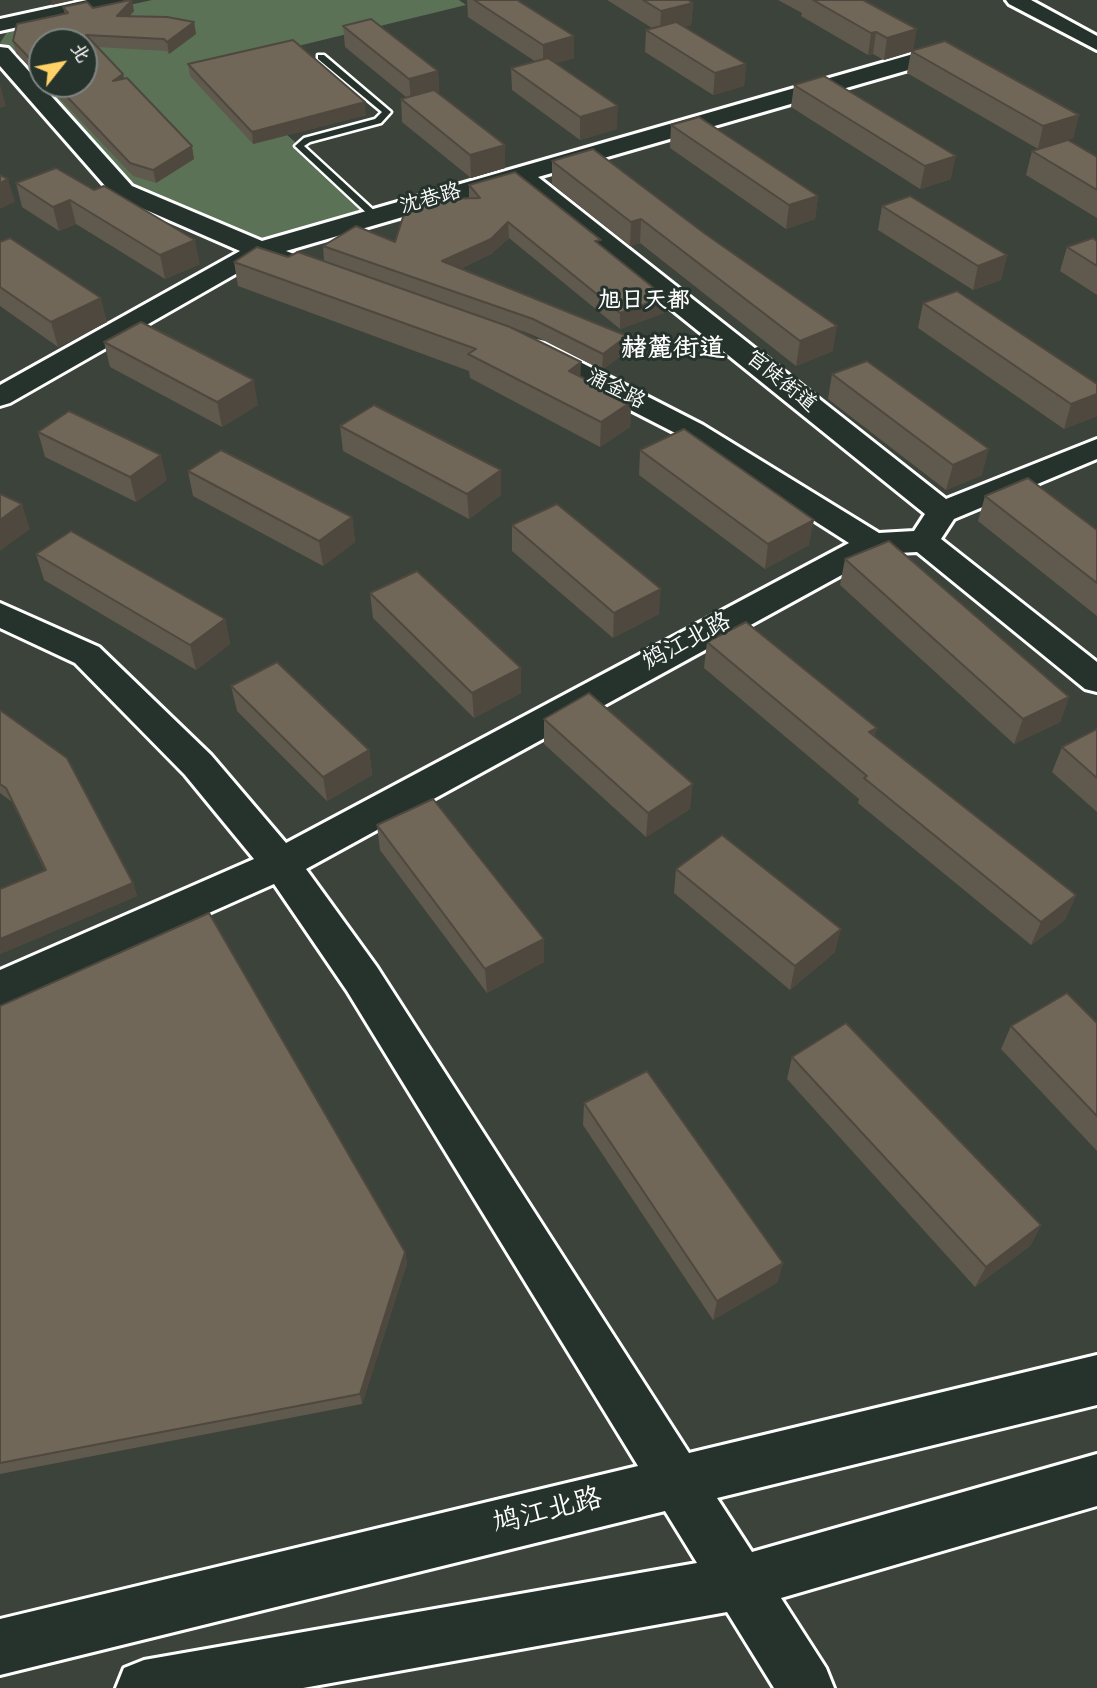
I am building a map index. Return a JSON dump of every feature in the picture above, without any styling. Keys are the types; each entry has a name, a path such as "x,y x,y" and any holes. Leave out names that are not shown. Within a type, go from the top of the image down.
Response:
{"main road":[{"path":"0,25 116,0"},
{"path":"1016,0 1097,44"},
{"path":"0,53 123,191 260,250 325,274"},
{"name":"沈巷路","path":"0,397 260,250 928,57"},
{"name":"官陡街道","path":"520,175 933,526 1097,680"},
{"name":"涌金路","path":"509,338 693,431 873,544"},
{"name":"鸩江北路","path":"0,989 281,864 873,544 933,526 1097,448"},
{"path":"0,614 87,655 198,765 281,864 362,979 806,1688"},
{"name":"鸠江北路","path":"0,1647 1097,1380"},
{"path":"144,1688 738,1583 1097,1480"}],"lane":[{"path":"321,57 387,112 379,121 307,140 299,146 376,217"}],"green space":[{"path":"152,0 459,0 466,5 212,67 368,208 258,240 123,191 46,98 98,98 98,28 28,28 28,77 0,43 7,32"}],"building":[{"path":"132,0 117,16 167,17 194,22 167,42 164,39 98,36 98,28 28,28 28,57 13,41 17,24 68,13 63,7 87,2 93,8"},
{"path":"474,0 517,0 574,36 543,45"},
{"path":"643,0 688,0 693,3 661,11"},
{"path":"813,0 863,0 917,29 887,38 876,32 871,33"},
{"path":"371,19 438,71 409,79 343,26"},
{"path":"676,22 746,64 715,73 646,30"},
{"path":"293,40 365,102 252,132 188,64"},
{"path":"945,41 1079,115 1043,126 911,51"},
{"path":"98,48 123,74 113,81 127,78 192,146 153,170 130,163 68,98 98,98"},
{"path":"548,58 618,106 580,117 511,68"},
{"path":"824,76 956,156 925,166 794,85"},
{"path":"434,90 505,145 470,155 401,99"},
{"path":"699,117 818,196 789,205 671,125"},
{"path":"1068,140 1097,157 1097,190 1032,151"},
{"path":"593,149 704,233 837,326 800,341 641,219 631,222 552,161"},
{"path":"56,168 94,190 104,186 195,240 160,255 70,200 53,207 16,183"},
{"path":"515,172 601,240 595,241 665,297 620,313 508,222 491,239 442,261 627,336 603,354 533,319 323,246 356,226 395,242 403,217 411,209 439,199 480,198 469,185"},
{"path":"0,175 8,179 0,183"},
{"path":"910,196 1007,255 978,266 882,206"},
{"path":"10,238 101,298 51,322 0,287 0,242"},
{"path":"1093,238 1097,241 1097,266 1067,247"},
{"path":"257,247 288,257 298,252 510,327 581,362 569,371 631,402 601,422 468,354 476,349 234,262"},
{"path":"957,291 1097,384 1097,394 1071,404 923,303"},
{"path":"141,322 254,380 217,402 104,342"},
{"path":"867,361 989,449 953,465 832,374"},
{"path":"374,405 501,470 467,494 340,426"},
{"path":"69,411 161,455 130,477 38,432"},
{"path":"684,429 814,520 768,544 640,450"},
{"path":"221,450 352,517 319,541 188,471"},
{"path":"1028,478 1097,530 1097,583 985,496"},
{"path":"0,494 22,504 0,520"},
{"path":"557,504 661,589 614,613 512,525"},
{"path":"71,531 225,619 190,645 36,554"},
{"path":"889,541 1069,697 1023,719 845,559"},
{"path":"417,571 521,668 472,693 370,593"},
{"path":"746,622 877,728 869,732 1076,895 1041,922 864,778 867,776 707,642"},
{"path":"277,662 369,750 323,777 231,686"},
{"path":"589,693 693,784 648,813 544,719"},
{"path":"0,710 67,758 133,883 0,939 0,889 46,870 6,788 0,784"},
{"path":"1097,729 1097,778 1062,747"},
{"path":"433,799 544,939 485,969 377,825"},
{"path":"722,835 841,929 795,966 676,869"},
{"path":"209,913 405,1252 360,1394 0,1463 0,1006"},
{"path":"1067,993 1097,1023 1097,1116 1011,1026"},
{"path":"846,1023 1041,1225 986,1267 792,1057"},
{"path":"647,1071 783,1263 717,1301 584,1103"}],"district":[{"name":"旭日天都","path":"644,303"},
{"name":"赭麓街道","path":"673,352"}]}
